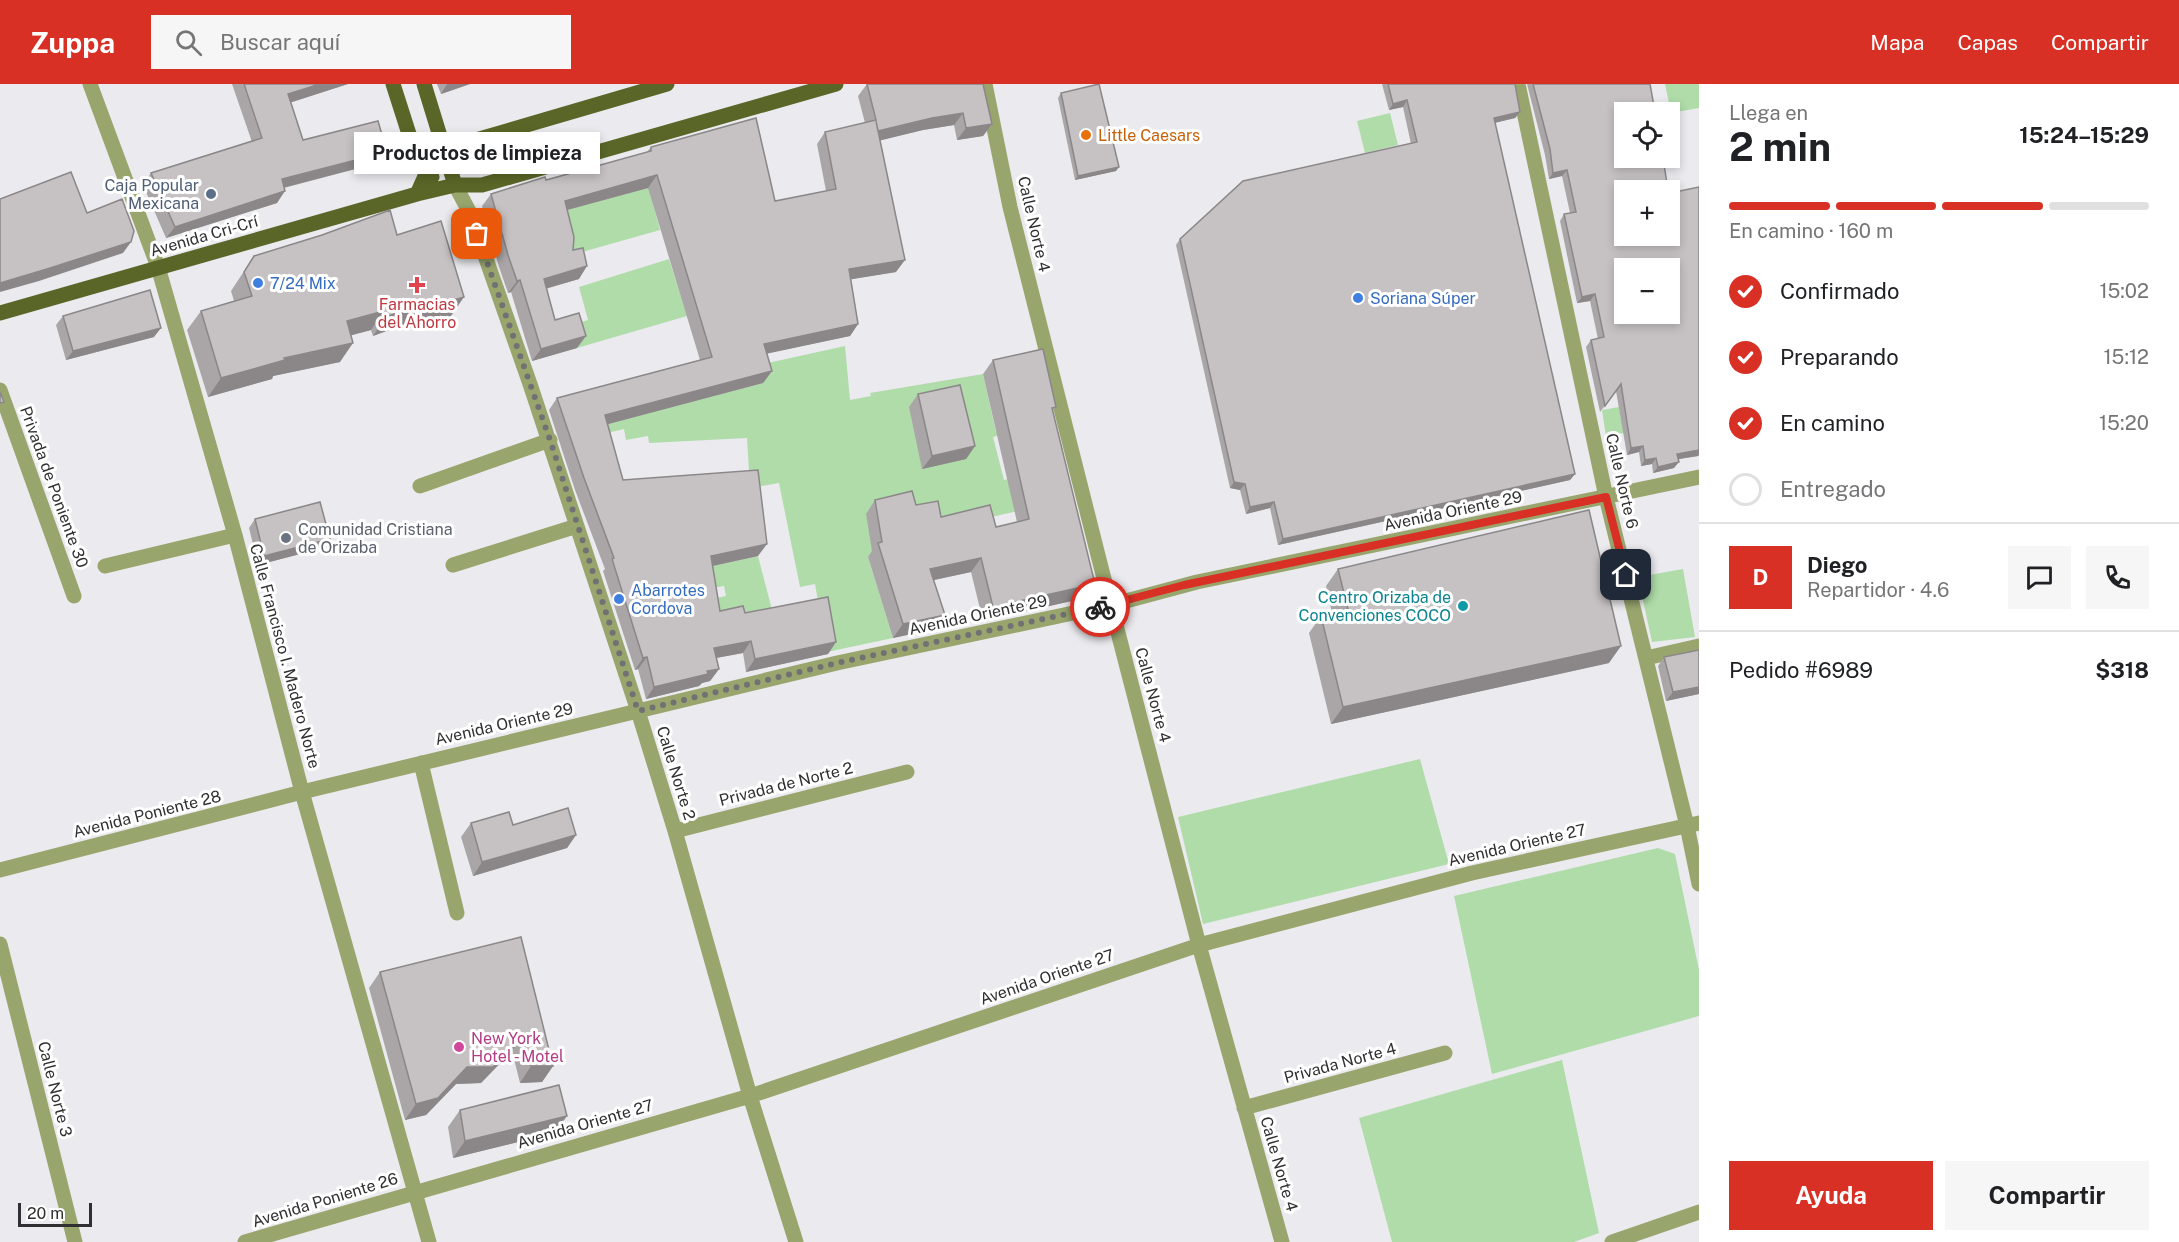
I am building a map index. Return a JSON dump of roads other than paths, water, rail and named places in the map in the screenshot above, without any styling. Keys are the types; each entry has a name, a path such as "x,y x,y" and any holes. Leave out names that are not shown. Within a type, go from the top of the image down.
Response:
{"main road":[{"path":"393,84 409,134 426,174 455,185"},
{"path":"424,84 455,185"},
{"path":"417,194 426,174 445,149 667,84"},
{"name":"Avenida Cri-Crí","path":"0,313 417,194 455,185 482,184 836,84"}],"street":[{"name":"Calle Francisco I. Madero Norte","path":"90,84 158,267 235,535 302,792 429,1242"},
{"name":"Calle Norte 4","path":"985,84 1010,207 1111,605 1199,945 1282,1242"},
{"name":"Calle Norte 6","path":"1518,84 1606,497 1646,658 1693,825 1699,884"},
{"name":"Calle Norte 2","path":"455,185 470,213 550,440 638,711 675,831 750,1096 796,1242"},
{"name":"Privada de Poniente 30","path":"0,390 74,596"},
{"path":"420,486 550,440"},
{"name":"Avenida Oriente 29","path":"302,792 837,663 1111,605 1197,582 1699,477"},
{"path":"453,565 577,526"},
{"path":"105,566 235,535"},
{"path":"1646,658 1699,646"},
{"path":"421,763 457,913"},
{"name":"Privada de Norte 2","path":"675,831 907,772"},
{"name":"Avenida Poniente 28","path":"0,870 302,792"},
{"name":"Avenida Oriente 27","path":"415,1191 750,1096 1199,945 1472,873 1693,825"},
{"name":"Calle Norte 3","path":"0,944 75,1242"},
{"name":"Privada Norte 4","path":"1244,1108 1445,1053"},
{"name":"Avenida Poniente 26","path":"245,1242 415,1191"},
{"path":"1612,1242 1699,1212"}],"place":[{"name":"Little Caesars","path":"1086,135"},
{"name":"Caja Popular Mexicana","path":"211,194"},
{"name":"Productos de limpieza","path":"477,234"},
{"name":"7/24 Mix","path":"258,283"},
{"name":"Farmacias del Ahorro","path":"417,285"},
{"name":"Soriana Súper","path":"1358,298"},
{"name":"Comunidad Cristiana de Orizaba","path":"286,538"},
{"name":"Abarrotes Cordova","path":"619,599"},
{"name":"Centro Orizaba de Convenciones COCO","path":"1463,606"},
{"name":"New York Hotel - Motel","path":"459,1047"}]}
